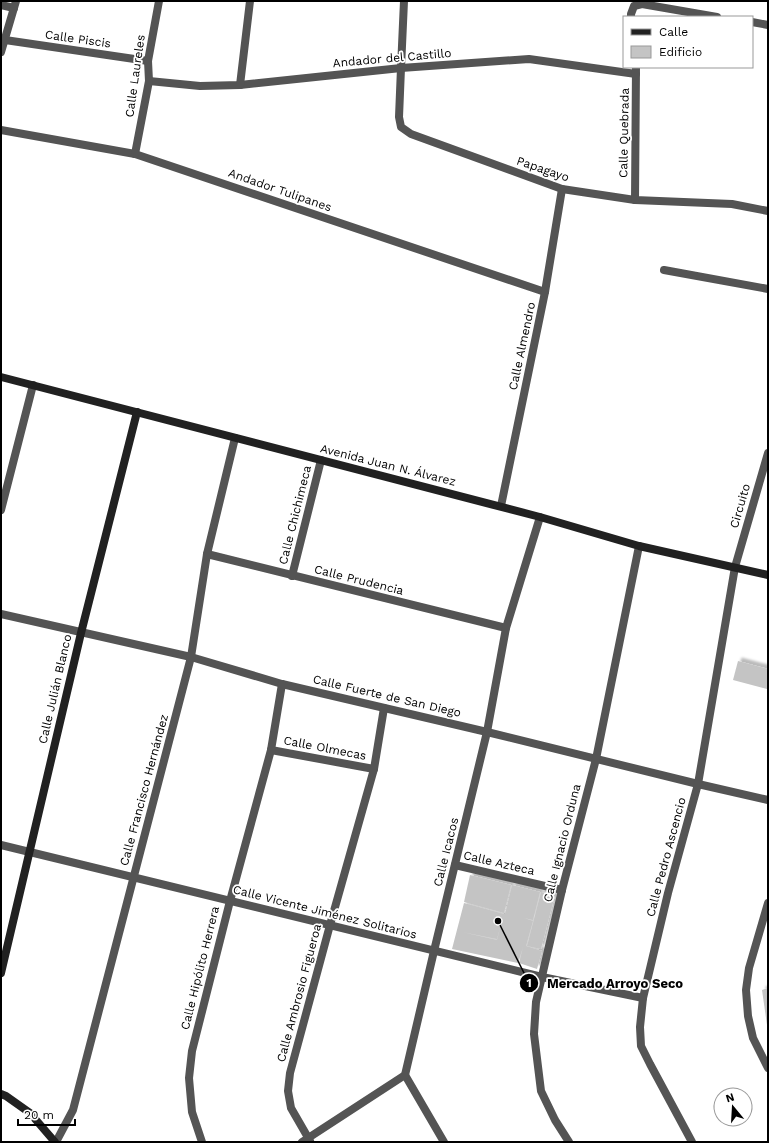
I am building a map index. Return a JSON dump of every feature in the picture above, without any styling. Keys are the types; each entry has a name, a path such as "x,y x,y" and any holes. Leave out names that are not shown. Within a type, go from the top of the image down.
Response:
{"main road":[{"name":"Avenida Juan N. Álvarez","path":"1,377 540,516 639,546 768,575"},
{"name":"Calle Julián Blanco","path":"1,973 81,633 137,412"},
{"path":"1,1094 30,1113 55,1142"}],"street":[{"name":"Calle Laureles","path":"135,154 148,81 148,61 158,1"},
{"path":"240,84 250,1"},
{"name":"Papagayo","path":"404,1 399,117 401,126 411,134 562,190 635,200 732,204 768,211"},
{"path":"671,10 673,1"},
{"path":"631,16 634,6 642,4 710,16"},
{"path":"1,5 15,5 1,52"},
{"path":"753,22 768,25"},
{"name":"Calle Piscis","path":"5,40 148,61"},
{"name":"Andador del Castillo","path":"148,81 200,86 240,84 402,68 528,59 636,70"},
{"name":"Calle Quebrada","path":"635,200 636,70"},
{"name":"Andador Tulipanes","path":"1,130 135,154 545,292"},
{"name":"Calle Almendro","path":"501,506 545,292 562,190"},
{"path":"664,270 768,289"},
{"path":"1,508 33,385"},
{"name":"Calle Francisco Hernández","path":"55,1142 73,1110 191,657 207,554 235,438"},
{"name":"Circuito","path":"735,567 768,452"},
{"name":"Calle Chichimeca","path":"292,576 322,460"},
{"name":"Calle Icacos","path":"405,1075 488,732 506,628 540,516"},
{"name":"Calle Ignacio Orduna","path":"569,1142 555,1120 541,1091 534,1034 536,1002 562,890 596,759 639,546"},
{"name":"Calle Prudencia","path":"207,554 506,628"},
{"name":"Calle Pedro Ascencio","path":"692,1142 641,1046 640,1027 643,998 668,893 698,784 735,567"},
{"name":"Calle Fuerte de San Diego","path":"1,614 191,657 282,684 768,800"},
{"name":"Calle Hipólito Herrera","path":"202,1142 192,1112 189,1078 192,1051 230,901 271,750 282,684"},
{"name":"Calle Ambrosio Figueroa","path":"307,1141 291,1108 288,1091 290,1073 374,769 384,708"},
{"name":"Calle Olmecas","path":"271,750 374,769"},
{"name":"Calle Vicente Jiménez Solitarios","path":"1,845 542,977 643,998"},
{"name":"Calle Azteca","path":"455,865 562,890"},
{"path":"768,903 749,968 746,990 748,1016 752,1038 768,1068"},
{"path":"307,1141 405,1075 444,1142"}],"building":[{"path":"738,661 768,669 767,689 733,680"},
{"path":"470,875 511,885 504,913 464,902"},
{"path":"512,885 540,892 533,920 524,918 533,921 526,946 542,951 537,969 519,963 523,947 518,963 452,949 464,903 505,914","holes":["502,920 497,940 462,932 497,939"]},
{"path":"541,892 555,895 541,949 527,946"},
{"path":"768,988 768,1025 767,1025 762,990"}],"place":[{"name":"Mercado Arroyo Seco","path":"498,921"}]}
